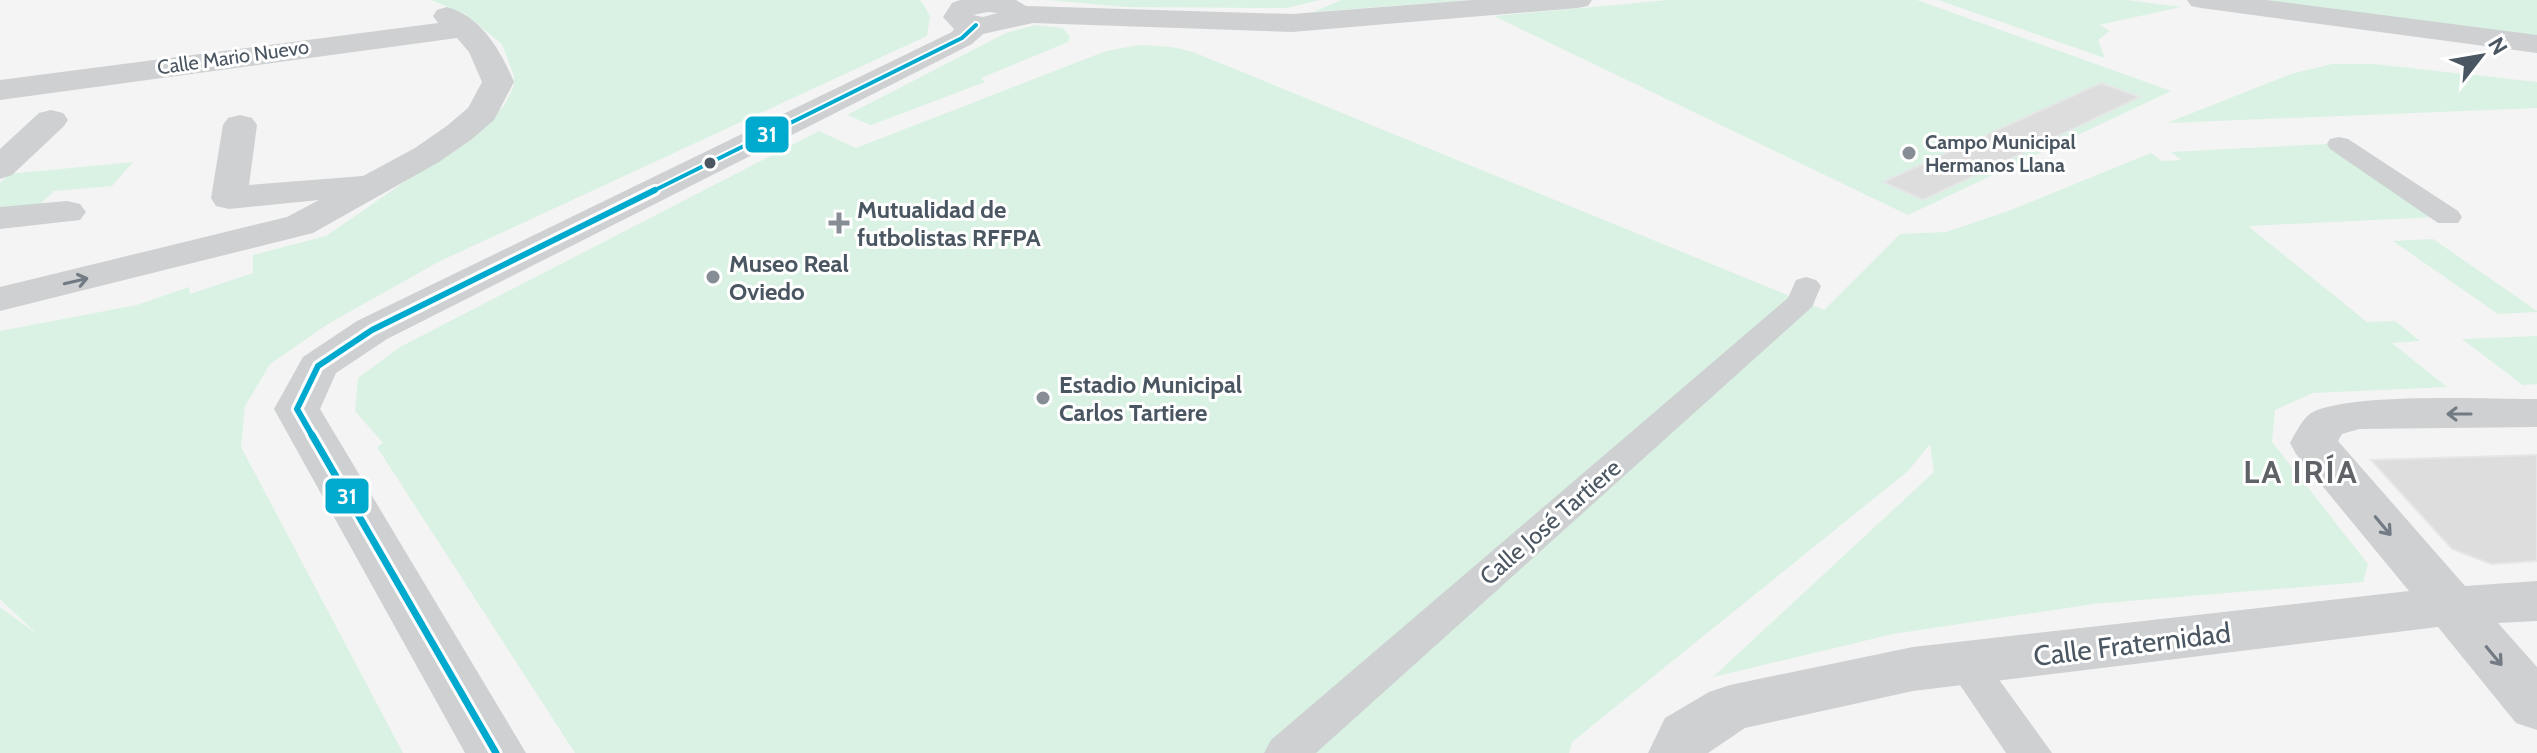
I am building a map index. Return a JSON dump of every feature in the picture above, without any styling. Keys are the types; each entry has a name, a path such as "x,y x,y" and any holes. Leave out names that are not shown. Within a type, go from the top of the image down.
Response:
{"street":[{"path":"496,753 297,409 318,366 372,330 962,38 978,11 1292,23 1578,0"},
{"path":"2201,0 2537,44"},
{"name":"Calle Mario Nuevo","path":"0,90 457,22 484,48 492,65 498,82 492,97 482,113 460,132 427,155 375,183"},
{"path":"0,168 96,76"},
{"path":"240,125 229,198 375,183"},
{"path":"2339,144 2448,217"},
{"path":"0,299 300,225 375,183"},
{"path":"0,218 67,212"},
{"name":"Calle José Tartiere","path":"1286,753 1802,301 1806,286"},
{"path":"2537,413 2356,415 2326,424 2313,443 2537,707"},
{"name":"Calle Fraternidad","path":"1678,753 1686,735 1730,708 1913,669 2452,606 2537,601"},
{"path":"1965,663 2030,753"}],"green space":[{"path":"431,0 918,0 930,16 927,36 438,262 328,324 270,364 245,406 241,447 403,753 0,753 0,607 38,635 0,599 0,331 137,305 189,287 190,294 253,273 253,255 326,236 467,139 504,106 514,86 514,76 502,44 465,14"},
{"path":"1048,0 1320,0 1287,8 1125,7"},
{"path":"1342,0 1467,0 1313,12"},
{"name":"Campo Municipal Hermanos Llana","path":"1669,0 1917,0 2171,91 1908,215 1494,16"},
{"path":"1938,0 2126,0 2181,7 2099,25 2110,31 2098,40 2105,58"},
{"path":"2256,0 2537,0 2537,37"},
{"path":"1036,25 1063,28 1070,37 1068,42 981,78 985,82 871,125 847,115 1006,33"},
{"name":"Estadio Municipal Carlos Tartiere","path":"1139,45 1193,52 1824,310 1900,234 1946,232 2011,210 2151,153 2162,161 2181,160 2171,152 2327,144 2435,217 2248,226 2367,322 2395,321 2420,341 2392,343 2447,387 2313,393 2275,410 2272,442 2368,564 2363,582 2093,604 1893,634 1713,677 1934,472 1930,444 1908,471 1572,742 1569,753 575,753 377,447 383,443 355,411 358,378 400,347 819,131 856,148 1106,51"},
{"path":"2332,64 2373,64 2537,82 2537,108 2167,123 2291,74"},
{"path":"133,162 112,186 54,191 35,209 0,211 0,183 9,174"},
{"path":"2433,239 2537,312 2498,314 2393,241"},
{"path":"2537,336 2537,384 2523,385 2462,339"}],"building":[{"path":"2101,83 2140,97 1923,200 1883,182"},
{"path":"2537,455 2537,561 2491,564 2452,549 2371,460"}],"transit line":[{"name":"31","path":"496,753 297,409 318,366 372,330 962,38 976,25"}],"place":[{"name":"Campo Municipal Hermanos Llana","path":"1909,153"},
{"name":"Mutualidad de futbolistas RFFPA","path":"839,223"},
{"name":"Museo Real Oviedo","path":"713,277"},
{"name":"Estadio Municipal Carlos Tartiere","path":"1043,398"}],"district":[{"name":"LA IRÍA","path":"2301,471"}]}
